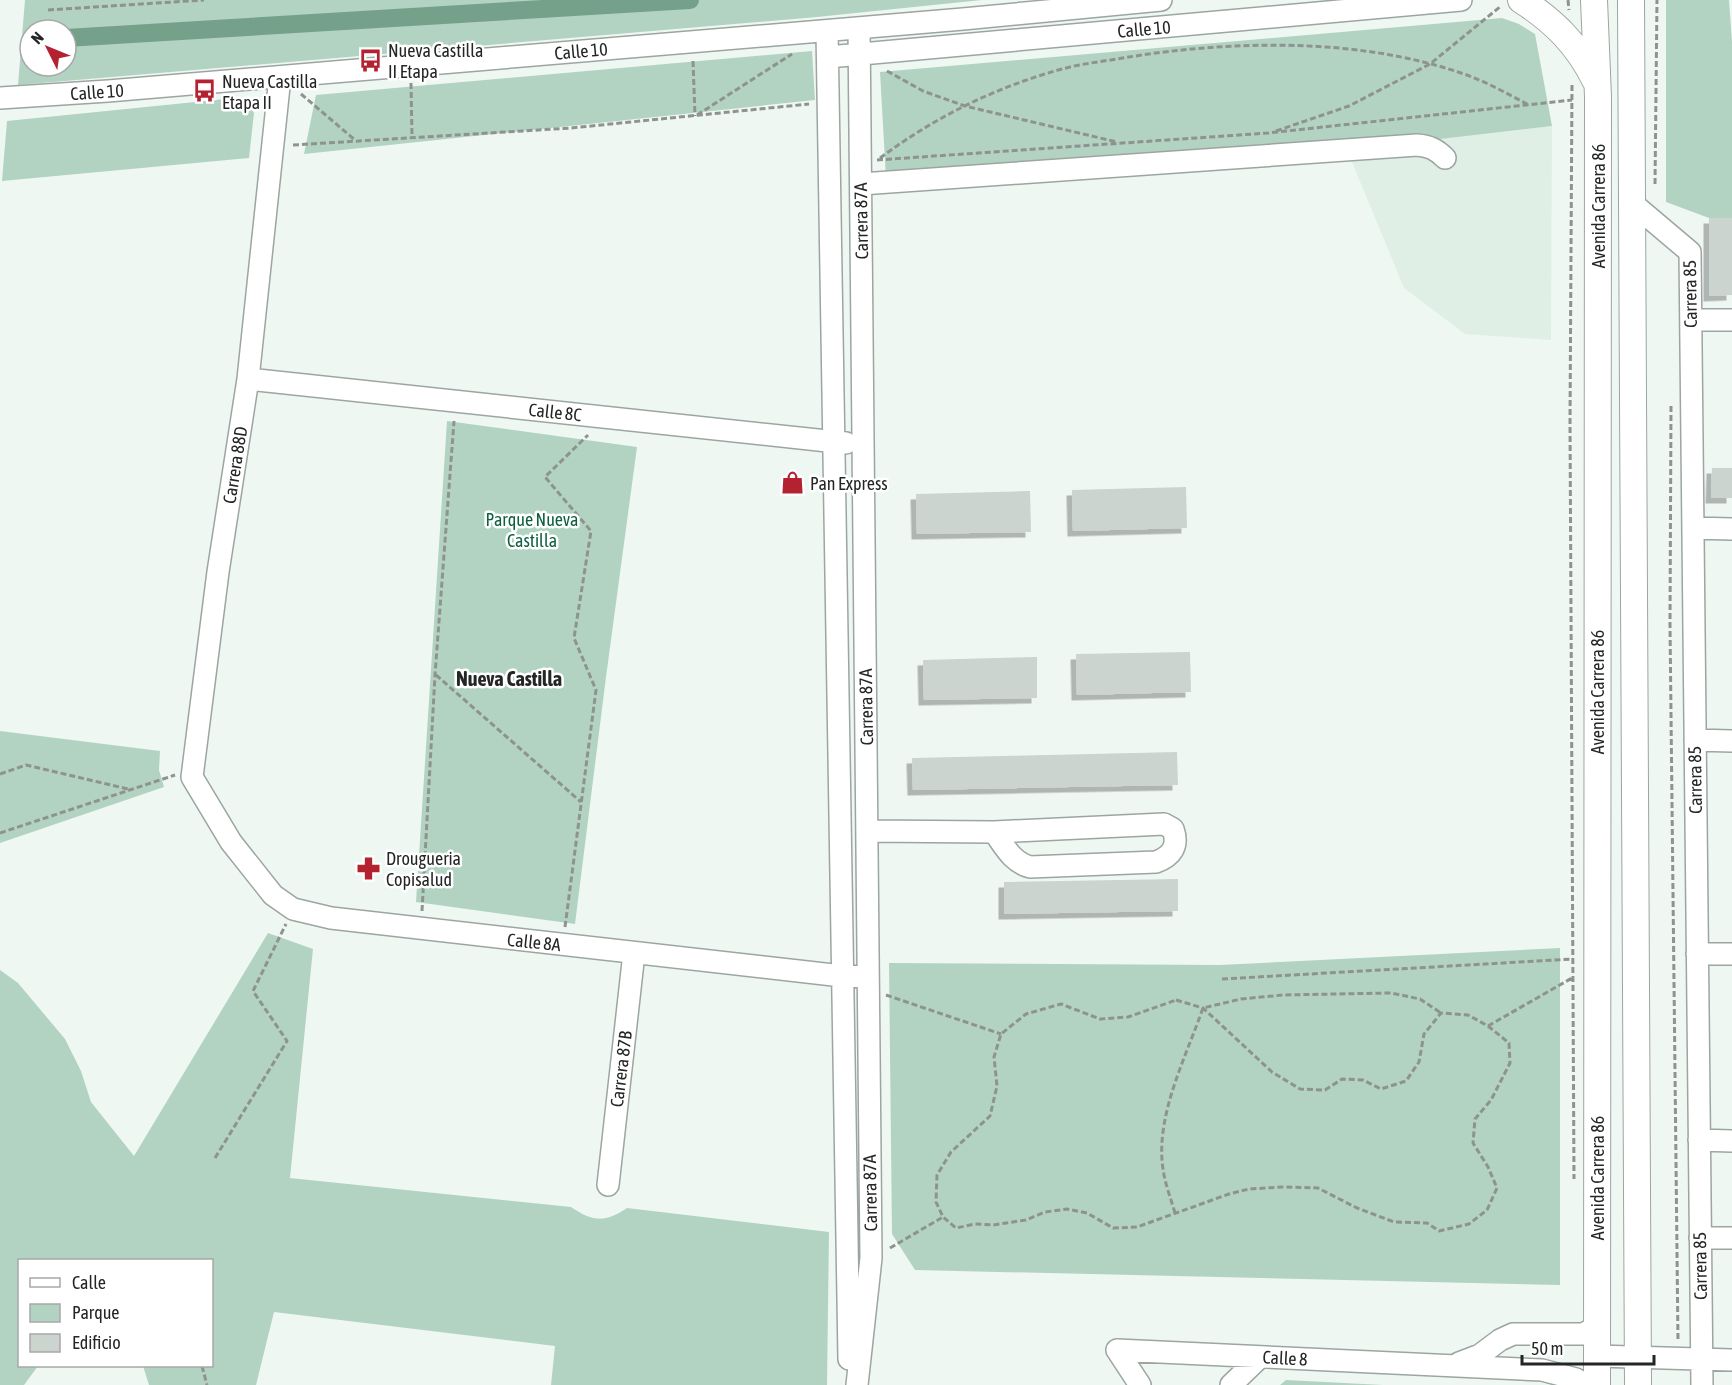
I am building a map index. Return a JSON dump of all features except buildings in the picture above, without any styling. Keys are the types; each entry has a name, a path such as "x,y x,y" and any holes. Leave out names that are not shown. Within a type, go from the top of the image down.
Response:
{"main road":[{"path":"1521,0 1546,16 1566,35 1582,56 1597,85"},
{"name":"Avenida Carrera 86","path":"1594,0 1597,85 1597,1385"},
{"name":"Avenida Carrera 86","path":"1631,0 1638,1385"}],"street":[{"name":"Calle 10","path":"0,98 827,31 1161,0"},
{"name":"Calle 10","path":"828,57 1461,0"},
{"name":"Carrera 87A","path":"857,1385 871,1258 861,184 869,160 860,55 860,28"},
{"name":"Carrera 87A","path":"827,31 850,1385"},
{"name":"Carrera 88D","path":"231,843 192,777 218,572 248,379 280,77"},
{"path":"861,184 1417,145 1437,150 1446,158"},
{"name":"Carrera 85","path":"1632,202 1690,252 1702,1385"},
{"path":"1690,320 1732,320"},
{"name":"Calle 8C","path":"248,379 388,404 456,401 863,445"},
{"path":"1693,528 1732,529"},
{"path":"1695,740 1732,741"},
{"path":"867,831 994,832 1164,824 1173,829 1176,837 1173,849 1167,858 1156,862 1030,867 1013,858 994,832"},
{"name":"Calle 8A","path":"231,843 273,895 293,909 331,918 842,976 868,983"},
{"name":"Carrera 87B","path":"608,1185 634,953"},
{"path":"1697,954 1732,954"},
{"path":"1699,1140 1732,1140"},
{"path":"1700,1238 1732,1238"},
{"name":"Calle 8","path":"1453,1366 1480,1355 1506,1336 1513,1334 1583,1334 1597,1327"},
{"name":"Calle 8","path":"1140,1385 1117,1350 1542,1370 1576,1379 1586,1385"},
{"path":"1597,1356 1732,1360"},
{"path":"1231,1385 1260,1357"}],"path":[{"path":"48,10 204,0"},
{"path":"1268,134 1349,106 1430,64 1508,0"},
{"path":"1655,186 1657,0"},
{"path":"692,42 695,116"},
{"path":"869,160 965,106 1026,80 1065,68 1167,51 1257,46 1337,48 1385,54 1462,73 1529,105"},
{"path":"695,116 799,49"},
{"path":"860,55 900,80 965,106 1123,144"},
{"path":"410,66 412,138"},
{"path":"280,77 356,141"},
{"path":"1572,80 1570,423 1574,1188"},
{"path":"869,160 1268,134 1572,100"},
{"path":"273,146 571,128 828,102"},
{"path":"1671,399 1670,624 1678,1358"},
{"path":"420,929 435,675 456,401"},
{"path":"562,945 596,690 574,638 591,531 545,477 606,417"},
{"path":"435,675 581,802"},
{"path":"0,774 26,765 130,790"},
{"path":"0,834 173,775"},
{"path":"215,1158 287,1041 253,991 293,909"},
{"path":"1222,979 1573,959"},
{"path":"1488,1026 1573,977"},
{"path":"868,983 1001,1034"},
{"path":"1203,1008 1241,999 1283,995 1391,993 1420,999 1441,1013 1467,1015 1488,1026 1509,1043 1510,1063 1491,1100 1474,1119 1473,1143 1488,1167 1497,1188 1487,1210 1469,1224 1439,1231 1427,1223 1394,1222 1358,1208 1318,1188 1283,1187 1239,1191 1137,1227 1113,1228 1087,1213 1067,1209 1045,1212 1026,1220 993,1225 975,1224 956,1228 943,1217 936,1202 937,1175 951,1152 990,1116 998,1086 994,1057 1001,1034 1026,1014 1061,1004 1100,1019 1128,1017 1176,1000 1203,1008 1272,1072 1300,1089 1325,1090 1342,1080 1363,1080 1381,1089 1406,1082 1419,1062 1424,1034 1441,1013"},
{"path":"1175,1214 1163,1168 1162,1137 1171,1095 1203,1008"},
{"path":"871,1258 943,1217"},
{"path":"202,1367 207,1385"}],"shaded area":[{"path":"1552,126 1551,340 1465,334 1404,288 1347,150"}],"green space":[{"path":"25,0 982,0 817,17 18,85 19,78 78,78 78,18 24,18"},
{"path":"1666,0 1729,0 1732,42 1732,218 1709,218 1666,202"},
{"path":"1502,18 1519,24 1535,34 1552,126 1347,150 886,178 880,72"},
{"path":"812,51 815,100 304,154 316,95"},
{"path":"235,98 247,103 254,113 249,158 2,181 7,121"},
{"name":"Parque Nueva Castilla","path":"447,421 637,447 575,924 416,902"},
{"path":"0,731 160,751 159,770 164,787 0,843"},
{"path":"268,933 313,949 290,1178 571,1207 586,1216 599,1219 612,1216 627,1208 829,1232 827,1385 551,1385 555,1346 274,1312 256,1385 149,1385 143,1367 213,1367 213,1259 18,1259 18,1367 37,1367 24,1385 0,1385 0,970 18,983 65,1039 81,1071 91,1102 134,1156"},
{"path":"1560,948 1560,1285 915,1270 892,1234 889,963 1220,965"},
{"path":"1286,1380 1383,1385 1280,1385"}],"waterway":[{"path":"78,37 690,0"}],"place":[{"name":"Nueva Castilla II Etapa","path":"370,60"},
{"name":"Nueva Castilla Etapa II","path":"204,91"},
{"name":"Pan Express","path":"792,483"},
{"name":"Drougueria Copisalud","path":"368,868"}],"district":[{"name":"Nueva Castilla","path":"509,678"}]}
